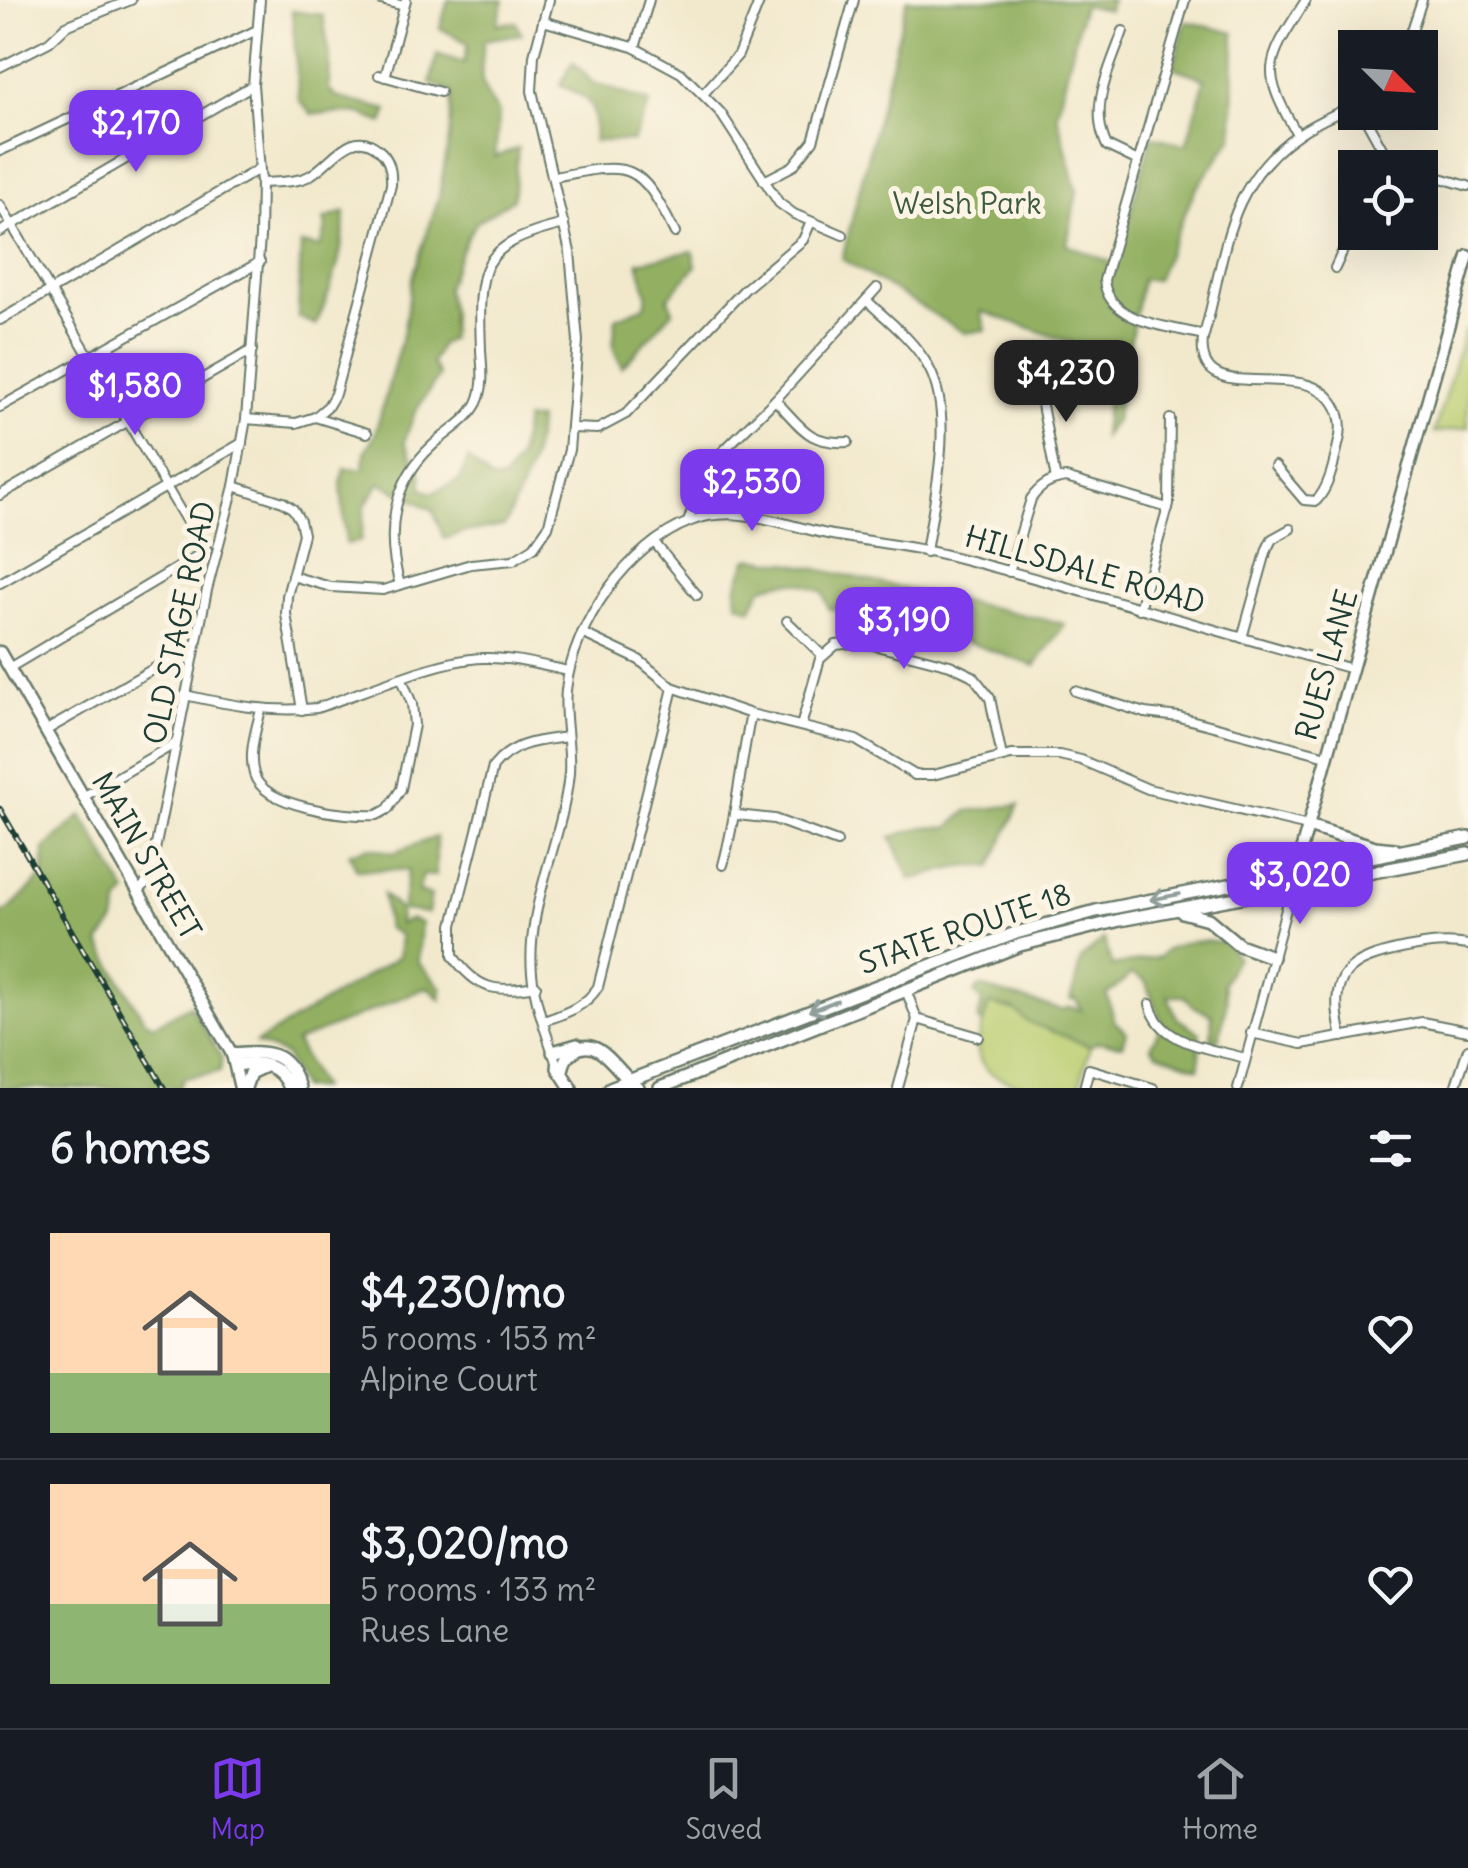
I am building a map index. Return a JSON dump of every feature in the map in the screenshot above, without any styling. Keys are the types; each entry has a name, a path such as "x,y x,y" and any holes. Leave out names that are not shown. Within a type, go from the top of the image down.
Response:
{"highway":[{"path":"1308,826 1375,847 1413,850"},
{"name":"STATE ROUTE 18","path":"610,1088 632,1085 1016,933 1096,911 1468,838"},
{"name":"STATE ROUTE 18","path":"660,1088 1020,945 1153,914 1468,854"},
{"path":"1153,914 1179,911 1204,918 1239,945 1272,957"},
{"path":"561,1088 560,1070 568,1056 583,1045"},
{"path":"553,1052 583,1045 600,1051 632,1085"},
{"path":"235,1060 256,1052 284,1059 298,1088"},
{"path":"235,1060 268,1065 284,1075 289,1088"},
{"path":"243,1088 250,1073 268,1065"},
{"path":"560,1070 571,1088"}],"main road":[{"name":"RUES LANE","path":"1292,887 1468,256"},
{"name":"MAIN STREET","path":"0,652 235,1060 243,1088"}],"street":[{"path":"0,67 49,42 66,26 131,0"},
{"name":"OLD STAGE ROAD","path":"138,892 148,880 246,419 260,262 260,183 253,86 260,0"},
{"path":"380,0 405,3 382,76 440,92"},
{"path":"292,576 351,590 382,590 471,564 507,562 534,547 550,520 572,428 578,341 574,282 564,224 532,91 534,55 549,0"},
{"path":"635,48 649,0"},
{"path":"704,93 738,55 760,0"},
{"path":"764,181 793,166 813,141 854,0"},
{"path":"1185,0 1105,272 1106,294 1114,307 1128,315 1204,336"},
{"path":"1297,134 1277,98 1270,65 1306,0"},
{"path":"1412,30 1422,0"},
{"path":"543,22 635,48 666,62 704,93 720,112 778,203 843,235"},
{"path":"0,151 257,30"},
{"path":"1124,31 1098,103 1098,116 1107,146 1138,161"},
{"path":"0,232 253,86"},
{"path":"1275,466 1304,500 1316,501 1320,497 1341,432 1334,403 1320,389 1306,383 1221,377 1205,360 1204,336 1224,242 1237,205 1270,158 1297,134 1338,113"},
{"path":"246,419 296,423 315,417 335,394 391,185 390,166 377,147 363,143 340,148 307,178 260,183"},
{"path":"554,177 606,167 627,170 655,192 675,233"},
{"path":"0,320 259,170"},
{"path":"1438,177 1468,186"},
{"path":"0,205 204,551"},
{"path":"572,428 604,427 626,414 745,289 803,240 811,222"},
{"path":"400,584 392,542 401,488 430,448 468,416 480,393 482,292 488,266 498,250 513,238 564,224"},
{"path":"1334,268 1343,250"},
{"path":"0,407 260,262"},
{"path":"688,522 700,487 717,456 775,400 877,288"},
{"path":"866,300 925,361 935,382 942,448 926,552"},
{"path":"0,495 252,350"},
{"path":"1037,378 1056,480"},
{"path":"775,400 813,438 825,443 848,442"},
{"path":"315,417 367,433"},
{"path":"1140,609 1168,508 1172,473 1170,418"},
{"path":"0,582 242,443"},
{"path":"1009,572 1031,499 1039,489 1056,480 1066,478 1168,508"},
{"path":"234,486 283,502 293,509 303,534 286,614 302,710"},
{"name":"HILLSDALE ROAD","path":"560,1070 532,976 534,930 566,792 568,670 582,633 606,591 654,542 688,522 724,514 754,515 787,526 926,552 1352,669"},
{"path":"1242,638 1267,549 1272,539 1290,529"},
{"path":"654,542 697,596"},
{"path":"9,668 204,551 217,549"},
{"path":"787,621 823,656"},
{"path":"582,633 639,660 673,688 751,714 865,743 915,775 933,775 1002,757 1059,755 1082,760 1137,785 1308,826"},
{"path":"802,726 816,667 823,656 844,642 862,642 968,672 990,698 1002,757"},
{"path":"45,730 195,646"},
{"path":"186,696 261,710 302,710 478,658 503,658 568,670"},
{"path":"261,710 252,758 254,774 264,790 280,800 377,816 388,809 401,790 414,725 412,704 402,680"},
{"path":"544,1022 576,1009 598,987 673,688"},
{"path":"1075,691 1145,713 1327,756"},
{"path":"723,865 737,814 737,780 751,714"},
{"path":"536,986 493,989 476,982 452,956 453,924 493,767 502,755 526,742 567,736"},
{"path":"83,796 176,742"},
{"path":"737,814 774,818 837,842"},
{"name":"RUES LANE","path":"1238,1088 1292,887"},
{"path":"1342,1037 1336,997 1348,970 1360,961 1374,954 1430,943 1468,945"},
{"path":"898,1088 918,1020 906,990"},
{"path":"1150,1004 1153,1018 1177,1038 1245,1058"},
{"path":"918,1020 980,1037"},
{"path":"1251,1032 1302,1044 1422,1022 1468,1030"},
{"path":"1455,1088 1468,1049"},
{"path":"1084,1088 1089,1069 1153,1088"}],"green space":[{"path":"448,0 504,0 497,24 516,22 521,34 484,40 481,71 483,86 499,112 495,157 518,148 513,199 477,222 467,237 446,288 451,311 450,339 440,345 432,363 439,376 415,412 404,442 421,473 422,489 432,493 460,480 468,459 491,480 503,480 518,459 525,420 538,420 535,448 504,526 444,539 433,510 380,483 365,505 361,541 346,544 341,484 344,469 364,468 365,452 375,434 404,329 412,278 439,197 450,133 452,92 430,83 437,54 464,63 468,43 440,28"},
{"name":"Welsh Park","path":"907,0 1112,0 1108,10 1083,5 1057,114 1077,191 1067,245 1115,264 1152,136 1186,145 1205,79 1173,67 1186,21 1234,33 1233,137 1195,190 1156,280 1142,279 1115,421 1103,437 1109,380 1070,342 981,311 986,330 965,333 842,259"},
{"path":"292,11 323,15 330,58 329,89 336,97 388,110 383,123 357,113 311,114 299,100"},
{"path":"573,62 592,82 650,103 633,141 594,141 590,105 560,85"},
{"path":"345,212 340,255 316,325 298,317 301,244 320,247 326,229 324,219"},
{"path":"693,251 696,266 668,298 673,311 622,367 613,347 616,318 645,306 647,294 638,262"},
{"path":"1465,330 1468,428 1434,433"},
{"path":"751,558 1065,624 1035,666 964,641 940,628 884,611 829,609 823,592 801,583 763,587 751,609 737,603 736,589"},
{"path":"1019,805 991,867 961,867 911,880 891,837 923,827 948,828 967,811"},
{"path":"82,815 127,893 119,902 115,922 99,943 144,1020 154,1025 190,1005 222,1058 220,1072 184,1078 179,1088 0,1088 0,914 44,875 44,849"},
{"path":"436,837 436,876 423,875 418,892 431,895 428,913 402,910 408,870 357,870 349,854 369,847 393,853"},
{"path":"383,894 400,910 399,925 410,919 421,923 418,962 442,988 441,1000 428,987 296,1042 321,1088 301,1088 285,1055 256,1043 398,957 400,935 387,928"},
{"path":"1104,939 1112,966 1159,957 1172,946 1198,941 1224,942 1237,957 1223,983 1227,1001 1219,1039 1211,1041 1212,1014 1194,1007 1184,996 1168,996 1177,1018 1200,1033 1199,1068 1156,1053 1151,1046 1162,1023 1145,981 1132,974 1107,995 1115,1022 1126,1032 1122,1045 1097,1042 1090,1046 1028,1022 1014,1010 989,1004 983,1023 978,1021 982,1002 974,992 980,987 1062,1010 1081,1010 1076,999 1071,1000 1081,959"},
{"path":"989,1004 1014,1010 1029,1022 1090,1046 1079,1088 1031,1086 998,1077 986,1069 979,1058 978,1043"}],"railway":[{"path":"0,809 164,1088"}]}
